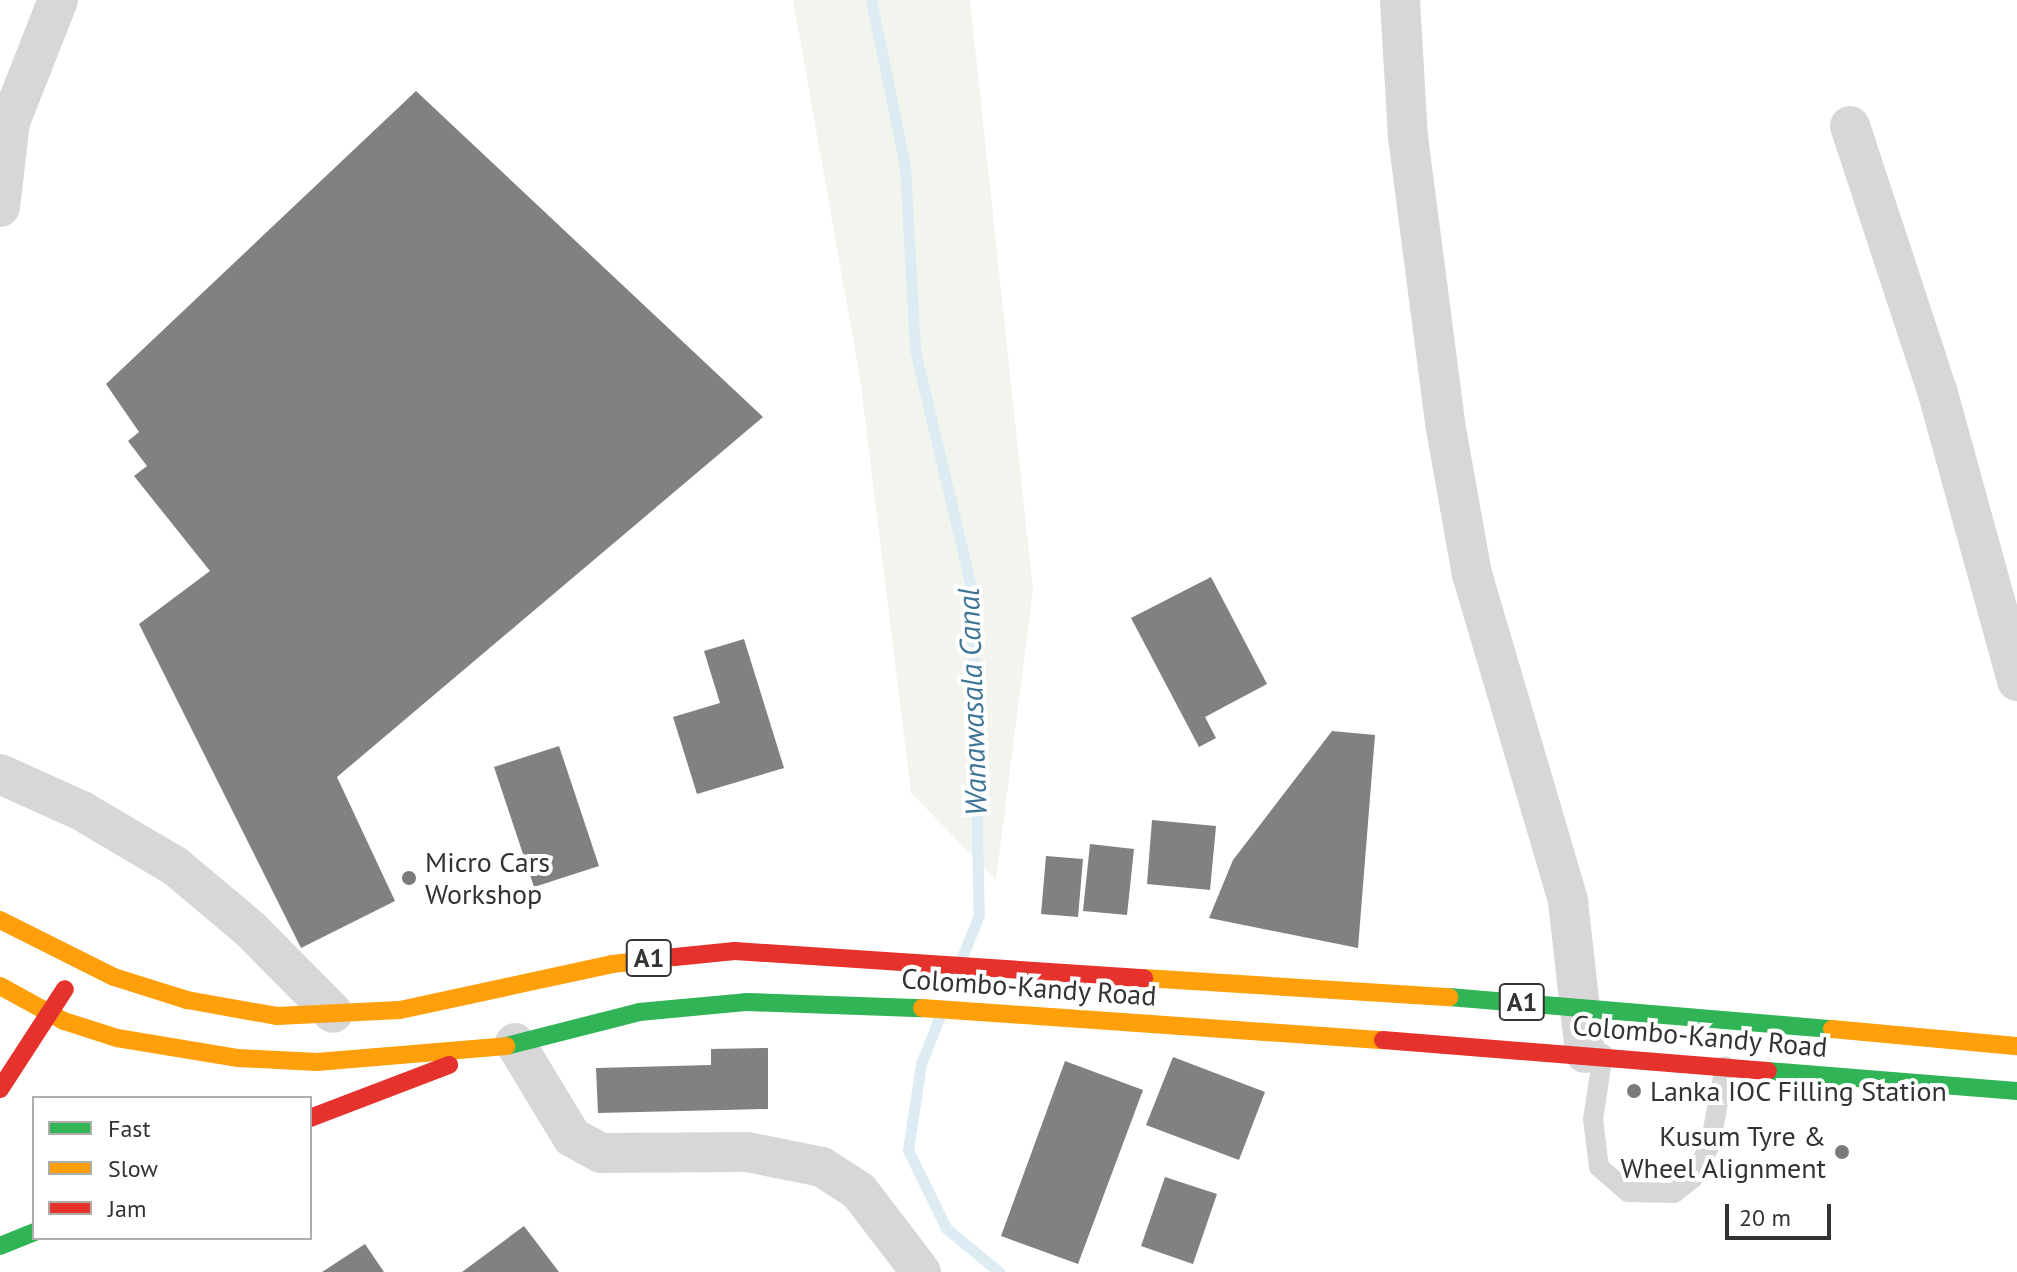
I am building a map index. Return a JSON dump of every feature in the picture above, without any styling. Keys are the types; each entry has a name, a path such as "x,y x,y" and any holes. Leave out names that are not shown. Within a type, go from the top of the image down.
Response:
{"highway":[{"name":"Colombo-Kandy Road","path":"0,920 36,959 83,965 187,1000 277,1016 400,1010 681,953 902,958 1027,966 1580,1006 2017,1046"},
{"path":"4,1015 6,991 36,959"},
{"path":"0,1089 83,965"},
{"name":"Colombo-Kandy Road","path":"6,991 48,1013 117,1038 238,1058 317,1062 506,1046 589,1021 692,1006 884,1006 1029,1012 1594,1054 2017,1091"},
{"path":"312,1117 506,1046"},
{"path":"0,1246 32,1233"}],"street":[{"path":"0,207 10,122 58,0"},
{"path":"1400,0 1408,137 1445,423 1472,574 1568,901 1580,1006 1594,1054"},
{"path":"1850,126 1937,390 2017,681"},
{"path":"1,767 175,866 250,929 333,1013"},
{"path":"506,1046 572,1137 601,1153 747,1152 822,1167 859,1191 921,1272"}],"lane":[{"path":"1594,1054 1593,1119 1599,1167 1628,1192 1674,1193 1693,1178 1710,1145 1725,1065"}],"shaded area":[{"path":"793,0 970,0 1033,590 996,880 911,793 860,378"}],"building":[{"path":"416,91 763,417 337,777 395,901 301,948 139,624 210,571 134,476 147,466 128,441 139,432 106,384"},
{"path":"1211,577 1267,684 1205,717 1216,738 1199,747 1131,618"},
{"path":"744,639 784,768 697,794 673,717 720,703 704,651"},
{"path":"1332,731 1375,735 1358,948 1209,918 1233,860"},
{"path":"559,746 599,866 534,887 494,767"},
{"path":"1152,820 1216,826 1210,890 1147,884"},
{"path":"1090,844 1134,849 1127,915 1083,911"},
{"path":"1046,856 1083,859 1078,917 1041,914"},
{"path":"768,1048 768,1109 598,1113 596,1068 711,1065 711,1049"},
{"path":"1173,1057 1265,1092 1239,1160 1146,1125"},
{"path":"1065,1061 1143,1090 1078,1264 1001,1236"},
{"path":"1165,1177 1217,1194 1193,1264 1141,1246"},
{"path":"524,1226 559,1272 462,1272"},
{"path":"365,1244 384,1272 322,1272"}],"waterway":[{"name":"Wanawasala Canal","path":"871,0 905,166 915,350 972,592 979,915 962,957"},
{"name":"Wanawasala Canal","path":"939,1018 921,1064 908,1150 946,1228 999,1272"}],"traffic: fast":[{"path":"1449,997 1832,1029"},
{"path":"506,1046 639,1012 746,1002 922,1008"},
{"path":"1768,1071 2017,1091"},
{"path":"0,1246 32,1233"}],"traffic: slow":[{"path":"0,920 114,977 187,1000 277,1016 400,1010 612,964 675,957"},
{"path":"1144,978 1449,997"},
{"path":"0,986 64,1021 117,1038 238,1058 317,1062 506,1046"},
{"path":"922,1008 1383,1040"},
{"path":"1832,1029 2017,1046"}],"traffic: jam":[{"path":"675,957 735,951 1144,978"},
{"path":"0,1089 65,989"},
{"path":"1383,1040 1768,1071"},
{"path":"312,1117 449,1065"}],"place":[{"name":"Micro Cars Workshop","path":"409,878"},
{"name":"Lanka IOC Filling Station","path":"1634,1091"},
{"name":"Kusum Tyre & Wheel Alignment","path":"1842,1152"}]}
